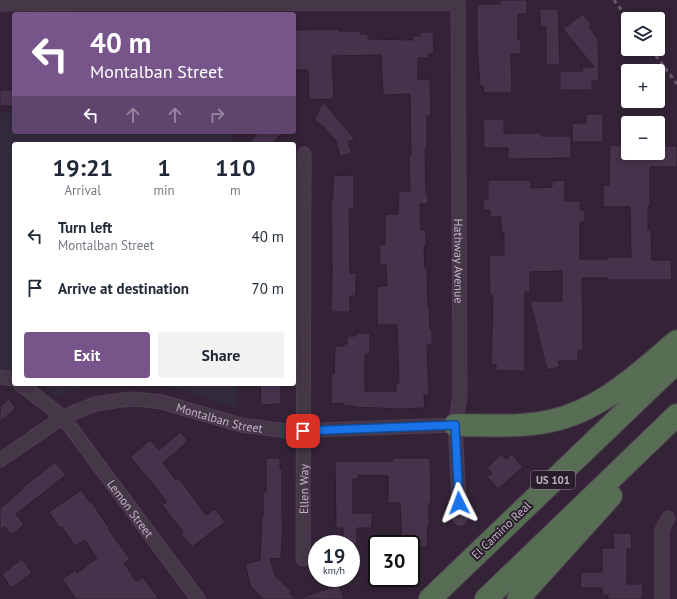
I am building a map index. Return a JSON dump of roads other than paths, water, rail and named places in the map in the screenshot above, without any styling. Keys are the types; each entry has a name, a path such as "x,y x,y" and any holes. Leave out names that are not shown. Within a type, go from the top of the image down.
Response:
{"highway":[{"path":"455,425 537,423 562,418 579,412 603,399 677,341"},
{"name":"El Camino Real","path":"430,599 677,362"},
{"name":"US 101","path":"486,599 677,415"},
{"path":"518,599 593,517 660,431"}],"street":[{"name":"Hathway Avenue","path":"94,2 458,3 460,396 455,425 460,518"},
{"path":"0,4 94,2"},
{"name":"Ellen Way","path":"303,559 304,154"},
{"path":"0,377 12,380"},
{"name":"Lemon Street","path":"23,386 63,417 198,599"},
{"name":"Montalban Street","path":"0,460 63,417 95,404 135,399 162,402 241,425 288,431 455,425"},
{"path":"662,599 662,530 668,518"}],"railway":[{"path":"614,0 623,12"},
{"path":"656,56 677,84"}]}
